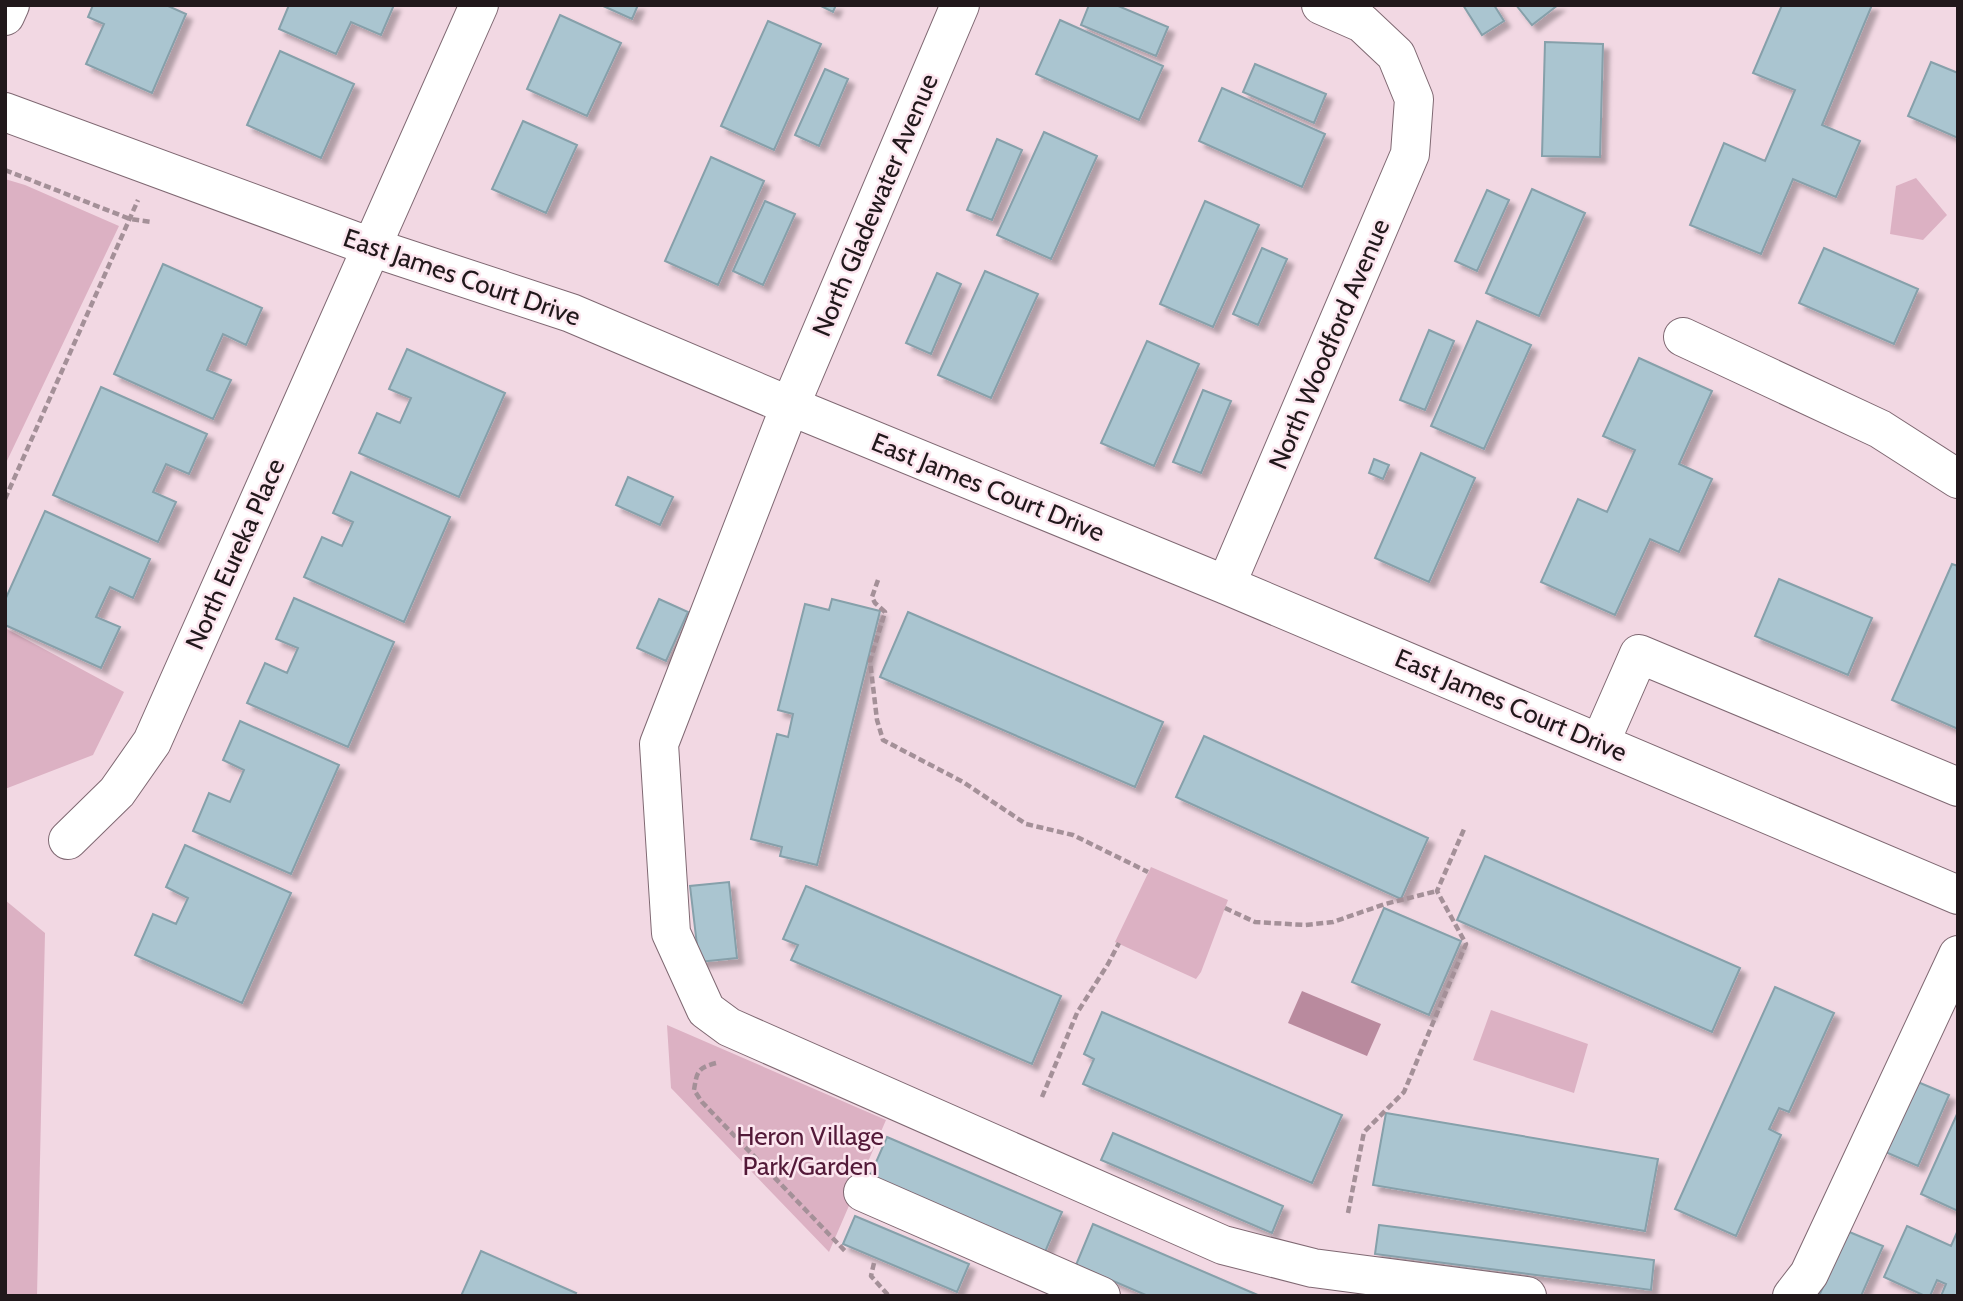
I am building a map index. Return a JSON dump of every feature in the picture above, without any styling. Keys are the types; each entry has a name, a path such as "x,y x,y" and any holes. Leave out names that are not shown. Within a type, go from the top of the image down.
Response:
{"street":[{"path":"5,16 10,5"},
{"name":"North Eureka Place","path":"68,840 117,792 152,742 479,5"},
{"name":"North Gladewater Avenue","path":"960,5 790,406 659,744 671,933 706,1010 729,1027 1223,1245 1313,1268 1527,1296"},
{"name":"North Woodford Avenue","path":"1226,585 1410,154 1414,99 1396,55 1362,23 1321,5"},
{"name":"East James Court Drive","path":"5,112 371,247 571,313 1600,743 1956,888"},
{"path":"1683,338 1880,429 1958,479"},
{"path":"1600,743 1639,654 1958,787"},
{"path":"1792,1296 1809,1274 1958,955"},
{"path":"863,1192 1101,1296"}],"path":[{"path":"5,170 130,219 152,222"},
{"path":"5,499 138,201"},
{"path":"878,580 872,597 886,612 870,661 877,720 883,740 963,782 1026,824 1073,835 1148,872"},
{"path":"1437,891 1465,827"},
{"path":"1225,908 1255,922 1305,925 1333,922 1385,904 1437,891"},
{"path":"1348,1213 1364,1132 1404,1092 1466,944 1437,891"},
{"path":"1042,1097 1077,1013 1119,943"},
{"path":"726,1066 715,1063 697,1072 694,1090 702,1102 846,1252"},
{"path":"874,1263 871,1276 889,1296"}],"green space":[{"path":"1916,178 1947,215 1923,240 1890,234 1896,186"},
{"path":"5,179 119,226 5,465"},
{"path":"5,628 124,692 93,755 5,789"},
{"path":"1151,867 1228,900 1196,979 1115,942"},
{"path":"5,900 45,933 37,1296 5,1296"},
{"path":"1491,1010 1588,1044 1574,1093 1473,1060"},
{"name":"Heron Village Park/Garden","path":"667,1025 886,1120 829,1252 671,1088"}],"shaded area":[{"path":"1302,991 1381,1024 1367,1056 1288,1023"}],"building":[{"path":"93,5 166,5 186,14 152,93 86,64 104,24 88,17"},
{"path":"289,5 394,5 381,35 351,22 336,54 279,29"},
{"path":"601,5 638,5 632,19"},
{"path":"819,5 836,5 833,12"},
{"path":"1089,5 1116,5 1168,27 1156,56 1081,25"},
{"path":"1463,5 1494,5 1504,21 1482,35"},
{"path":"1516,5 1558,5 1532,25"},
{"path":"1782,5 1872,5 1822,125 1860,141 1836,197 1793,179 1761,254 1690,225 1724,143 1765,161 1795,90 1753,73"},
{"path":"560,15 621,43 587,116 527,89"},
{"path":"1060,20 1163,66 1139,120 1036,74"},
{"path":"768,21 821,44 774,150 721,126"},
{"path":"1545,42 1603,44 1600,157 1542,156"},
{"path":"280,51 354,84 321,158 247,125"},
{"path":"1931,62 1958,73 1958,138 1908,116"},
{"path":"1255,64 1326,94 1314,123 1243,92"},
{"path":"825,69 848,79 819,146 795,135"},
{"path":"1222,88 1325,134 1302,187 1199,141"},
{"path":"523,121 577,145 546,213 492,189"},
{"path":"1044,132 1097,156 1051,259 997,235"},
{"path":"997,139 1022,150 992,220 967,210"},
{"path":"711,157 764,181 718,285 665,261"},
{"path":"1532,189 1585,213 1539,316 1486,293"},
{"path":"1487,190 1509,200 1477,271 1455,261"},
{"path":"765,201 795,214 763,285 733,271"},
{"path":"1205,201 1259,225 1213,327 1160,304"},
{"path":"1262,248 1287,259 1258,325 1233,314"},
{"path":"1824,248 1918,289 1894,344 1799,303"},
{"path":"163,264 262,308 246,345 223,334 207,370 231,380 213,419 114,374"},
{"path":"985,271 1038,294 991,398 938,375"},
{"path":"937,273 961,284 931,354 906,343"},
{"path":"1477,321 1531,345 1484,449 1431,426"},
{"path":"1429,330 1454,341 1425,410 1400,400"},
{"path":"1147,341 1199,364 1154,466 1101,443"},
{"path":"407,349 505,393 459,497 359,453 377,413 400,423 411,398 389,389"},
{"path":"1639,358 1712,391 1679,464 1712,479 1679,552 1650,539 1615,615 1541,582 1578,499 1607,512 1635,450 1603,436"},
{"path":"101,387 207,434 189,474 166,464 153,492 176,502 158,542 53,495"},
{"path":"1203,390 1231,401 1201,473 1173,462"},
{"path":"1421,453 1475,478 1429,582 1375,558"},
{"path":"1374,459 1389,465 1383,479 1369,473"},
{"path":"351,472 450,517 404,622 304,577 322,537 342,546 353,522 333,513"},
{"path":"628,477 673,497 660,525 616,505"},
{"path":"45,511 150,559 133,598 110,587 96,617 120,627 101,668 5,625 5,600"},
{"path":"1952,564 1958,566 1958,729 1892,700"},
{"path":"1779,579 1872,618 1848,675 1755,636"},
{"path":"294,598 394,642 348,747 247,703 265,663 287,673 298,648 276,639"},
{"path":"659,599 688,612 666,661 637,648"},
{"path":"832,599 880,611 817,865 780,856 782,847 751,839 777,734 788,737 793,714 778,710 805,604 829,610"},
{"path":"908,612 1163,722 1135,787 880,677"},
{"path":"240,721 339,765 291,874 193,831 209,793 230,802 244,770 223,760"},
{"path":"1204,736 1428,838 1401,899 1176,797"},
{"path":"185,845 291,893 242,1003 135,955 153,914 176,924 188,898 166,887"},
{"path":"1485,856 1740,968 1712,1032 1457,920"},
{"path":"729,882 737,958 699,962 690,886"},
{"path":"806,886 1061,996 1032,1064 791,960 798,945 783,939"},
{"path":"1384,908 1461,941 1429,1015 1352,982"},
{"path":"1775,987 1834,1013 1789,1112 1779,1108 1769,1129 1781,1135 1736,1236 1675,1209"},
{"path":"1102,1012 1342,1115 1312,1183 1083,1084 1094,1059 1084,1054"},
{"path":"1913,1080 1949,1095 1918,1166 1883,1151"},
{"path":"1958,1112 1958,1211 1921,1194"},
{"path":"1386,1113 1658,1159 1645,1231 1373,1185"},
{"path":"1113,1133 1283,1206 1272,1233 1101,1160"},
{"path":"887,1137 1062,1212 1045,1252 870,1176"},
{"path":"855,1216 969,1264 957,1292 843,1244"},
{"path":"1093,1224 1260,1296 1148,1296 1076,1265"},
{"path":"1379,1225 1654,1260 1651,1290 1375,1254"},
{"path":"1907,1226 1951,1246 1958,1230 1958,1296 1941,1296 1946,1284 1937,1280 1930,1296 1925,1296 1884,1277"},
{"path":"1847,1231 1883,1246 1861,1296 1819,1296"},
{"path":"481,1251 576,1293 574,1296 461,1296"}]}
